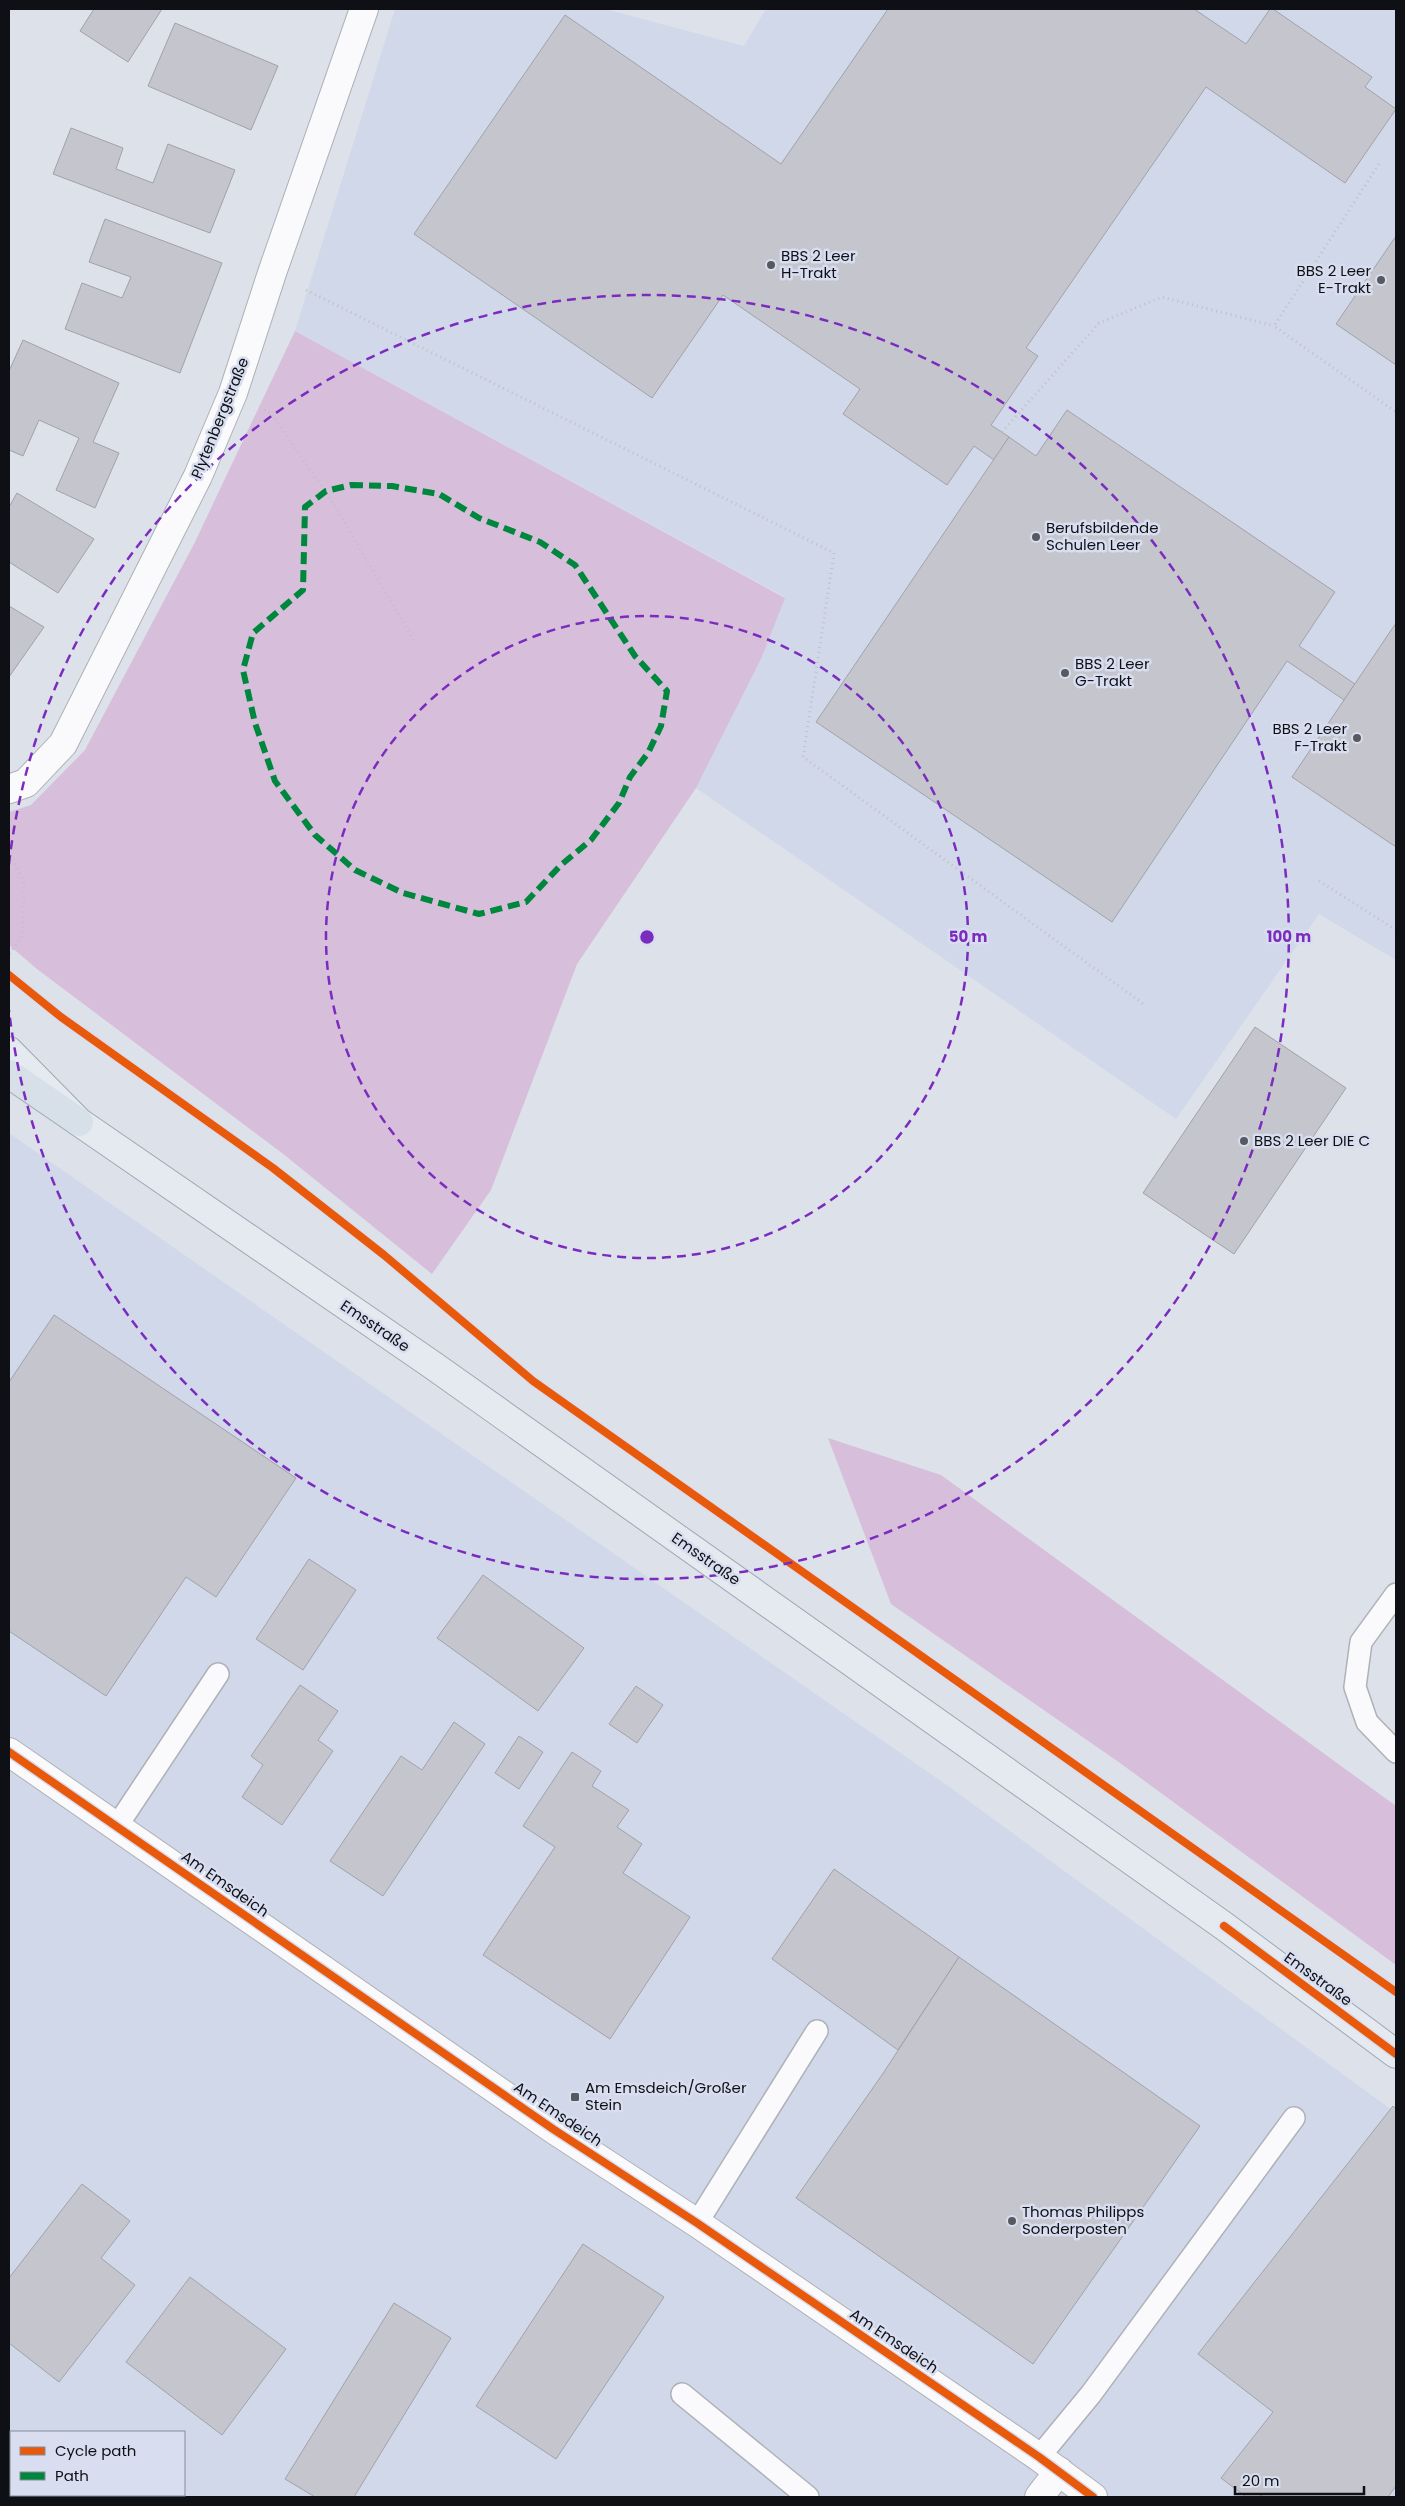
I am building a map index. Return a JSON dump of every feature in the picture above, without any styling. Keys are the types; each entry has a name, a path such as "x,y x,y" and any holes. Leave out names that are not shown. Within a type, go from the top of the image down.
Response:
{"highway":[{"name":"Emsstraße","path":"9,1074 79,1122"}],"main road":[{"path":"9,1052 79,1122"},
{"name":"Emsstraße","path":"79,1122 464,1387 1224,1926 1396,2054"}],"street":[{"name":"Plytenbergstraße","path":"9,789 26,783 63,744 198,476 233,393 272,273 364,9"},
{"name":"Am Emsdeich","path":"9,1752 553,2129 697,2223 1049,2464 1093,2497"},
{"path":"1039,2497 1049,2464"}],"lane":[{"path":"1396,1594 1360,1642 1355,1687 1367,1722 1396,1752"},
{"path":"117,1826 218,1674"},
{"path":"697,2223 817,2032"},
{"path":"1049,2464 1091,2394 1294,2118"},
{"path":"682,2394 808,2497"}],"path":[{"path":"1274,326 1379,164"},
{"path":"272,273 834,553 803,757 1144,1005"},
{"path":"1002,432 1099,323 1162,297 1274,326 1396,412"},
{"path":"233,393 272,414 335,506 414,641"},
{"path":"9,850 24,883 22,937 9,954"},
{"path":"1320,881 1396,930"}],"shaded area":[{"name":"Berufsbildende Schulen Leer","path":"395,9 605,9 744,46 766,9 1396,9 1396,960 1319,914 1176,1119 696,788 761,659 785,597 295,331"},
{"path":"295,331 785,598 761,659 696,788 577,964 491,1190 432,1274 282,1153 37,969 9,945 9,812 31,805 85,750 194,544"},
{"path":"9,1133 948,1786 1396,2113 1396,2497 9,2497"},
{"path":"828,1438 941,1475 1396,1806 1396,1965 1120,1763 891,1604"}],"building":[{"path":"94,9 162,9 128,62 80,31"},
{"name":"BBS 2 Leer H-Trakt","path":"888,9 1194,9 1246,44 1270,9 1273,9 1372,77 1365,87 1396,109 1345,183 1206,87 1026,348 1038,356 991,425 1009,437 994,460 974,446 947,485 843,414 860,389 723,295 652,398 414,234 565,15 781,164"},
{"path":"175,23 278,66 251,130 148,86"},
{"path":"71,128 123,148 116,169 153,183 168,144 235,170 210,233 53,174"},
{"path":"105,219 222,263 180,373 65,329 82,283 122,298 131,277 89,262"},
{"name":"BBS 2 Leer E-Trakt","path":"1396,236 1396,365 1336,324"},
{"path":"23,340 119,383 93,442 119,453 95,508 56,490 79,438 39,420 23,456 9,450 9,371"},
{"name":"BBS 2 Leer G-Trakt","path":"1067,410 1335,592 1299,646 1355,684 1344,700 1287,661 1112,922 816,722 1009,437 1036,456"},
{"path":"17,493 94,539 58,593 9,562 9,507"},
{"path":"9,606 44,627 9,677"},
{"name":"BBS 2 Leer F-Trakt","path":"1396,623 1396,847 1292,777"},
{"name":"BBS 2 Leer DIE C","path":"1255,1027 1346,1088 1234,1254 1143,1193"},
{"path":"54,1315 296,1478 216,1597 186,1577 106,1696 9,1631 9,1382"},
{"path":"309,1559 356,1590 303,1670 256,1639"},
{"path":"483,1575 584,1648 538,1711 437,1638"},
{"path":"300,1685 338,1711 318,1740 333,1751 282,1825 242,1797 263,1765 251,1756"},
{"path":"636,1686 663,1705 637,1743 609,1724"},
{"path":"454,1722 485,1744 383,1896 330,1861 401,1756 422,1770"},
{"path":"519,1736 543,1752 519,1789 495,1773"},
{"path":"572,1752 601,1771 592,1786 629,1810 617,1827 642,1844 623,1873 690,1917 610,2039 483,1955 555,1847 523,1826"},
{"path":"834,1869 959,1957 898,2050 772,1959"},
{"path":"959,1957 1200,2126 1033,2364 796,2198 884,2072"},
{"path":"1393,2106 1396,2109 1396,2486 1388,2497 1264,2497 1261,2495 1258,2497 1246,2497 1221,2478 1273,2412 1198,2354"},
{"path":"82,2184 130,2221 101,2258 135,2285 59,2382 9,2343 9,2278"},
{"path":"583,2244 664,2297 556,2459 476,2406"},
{"path":"190,2277 286,2349 222,2435 126,2362"},
{"path":"394,2303 451,2338 354,2497 315,2497 285,2479"}],"marked path":[{"path":"351,485 392,486 439,494 479,518 540,542 575,565 635,656 667,691 661,726 648,753 630,777 619,803 591,840 561,865 526,902 479,914 403,893 355,870 315,835 275,781 255,723 243,670 253,633 303,590 305,507 326,491 351,485"}],"cycle path":[{"path":"9,975 61,1017 273,1168 384,1255 533,1381 1396,1992"},
{"path":"9,1752 553,2129 697,2223 1039,2457 1093,2497"},
{"path":"1224,1926 1396,2054"}],"place":[{"name":"BBS 2 Leer H-Trakt","path":"771,265"},
{"name":"BBS 2 Leer E-Trakt","path":"1381,280"},
{"name":"Berufsbildende Schulen Leer","path":"1036,537"},
{"name":"BBS 2 Leer G-Trakt","path":"1065,673"},
{"name":"BBS 2 Leer F-Trakt","path":"1357,738"},
{"name":"BBS 2 Leer DIE C","path":"1244,1141"},
{"name":"Am Emsdeich/Großer Stein","path":"575,2097"},
{"name":"Thomas Philipps Sonderposten","path":"1012,2221"}]}
